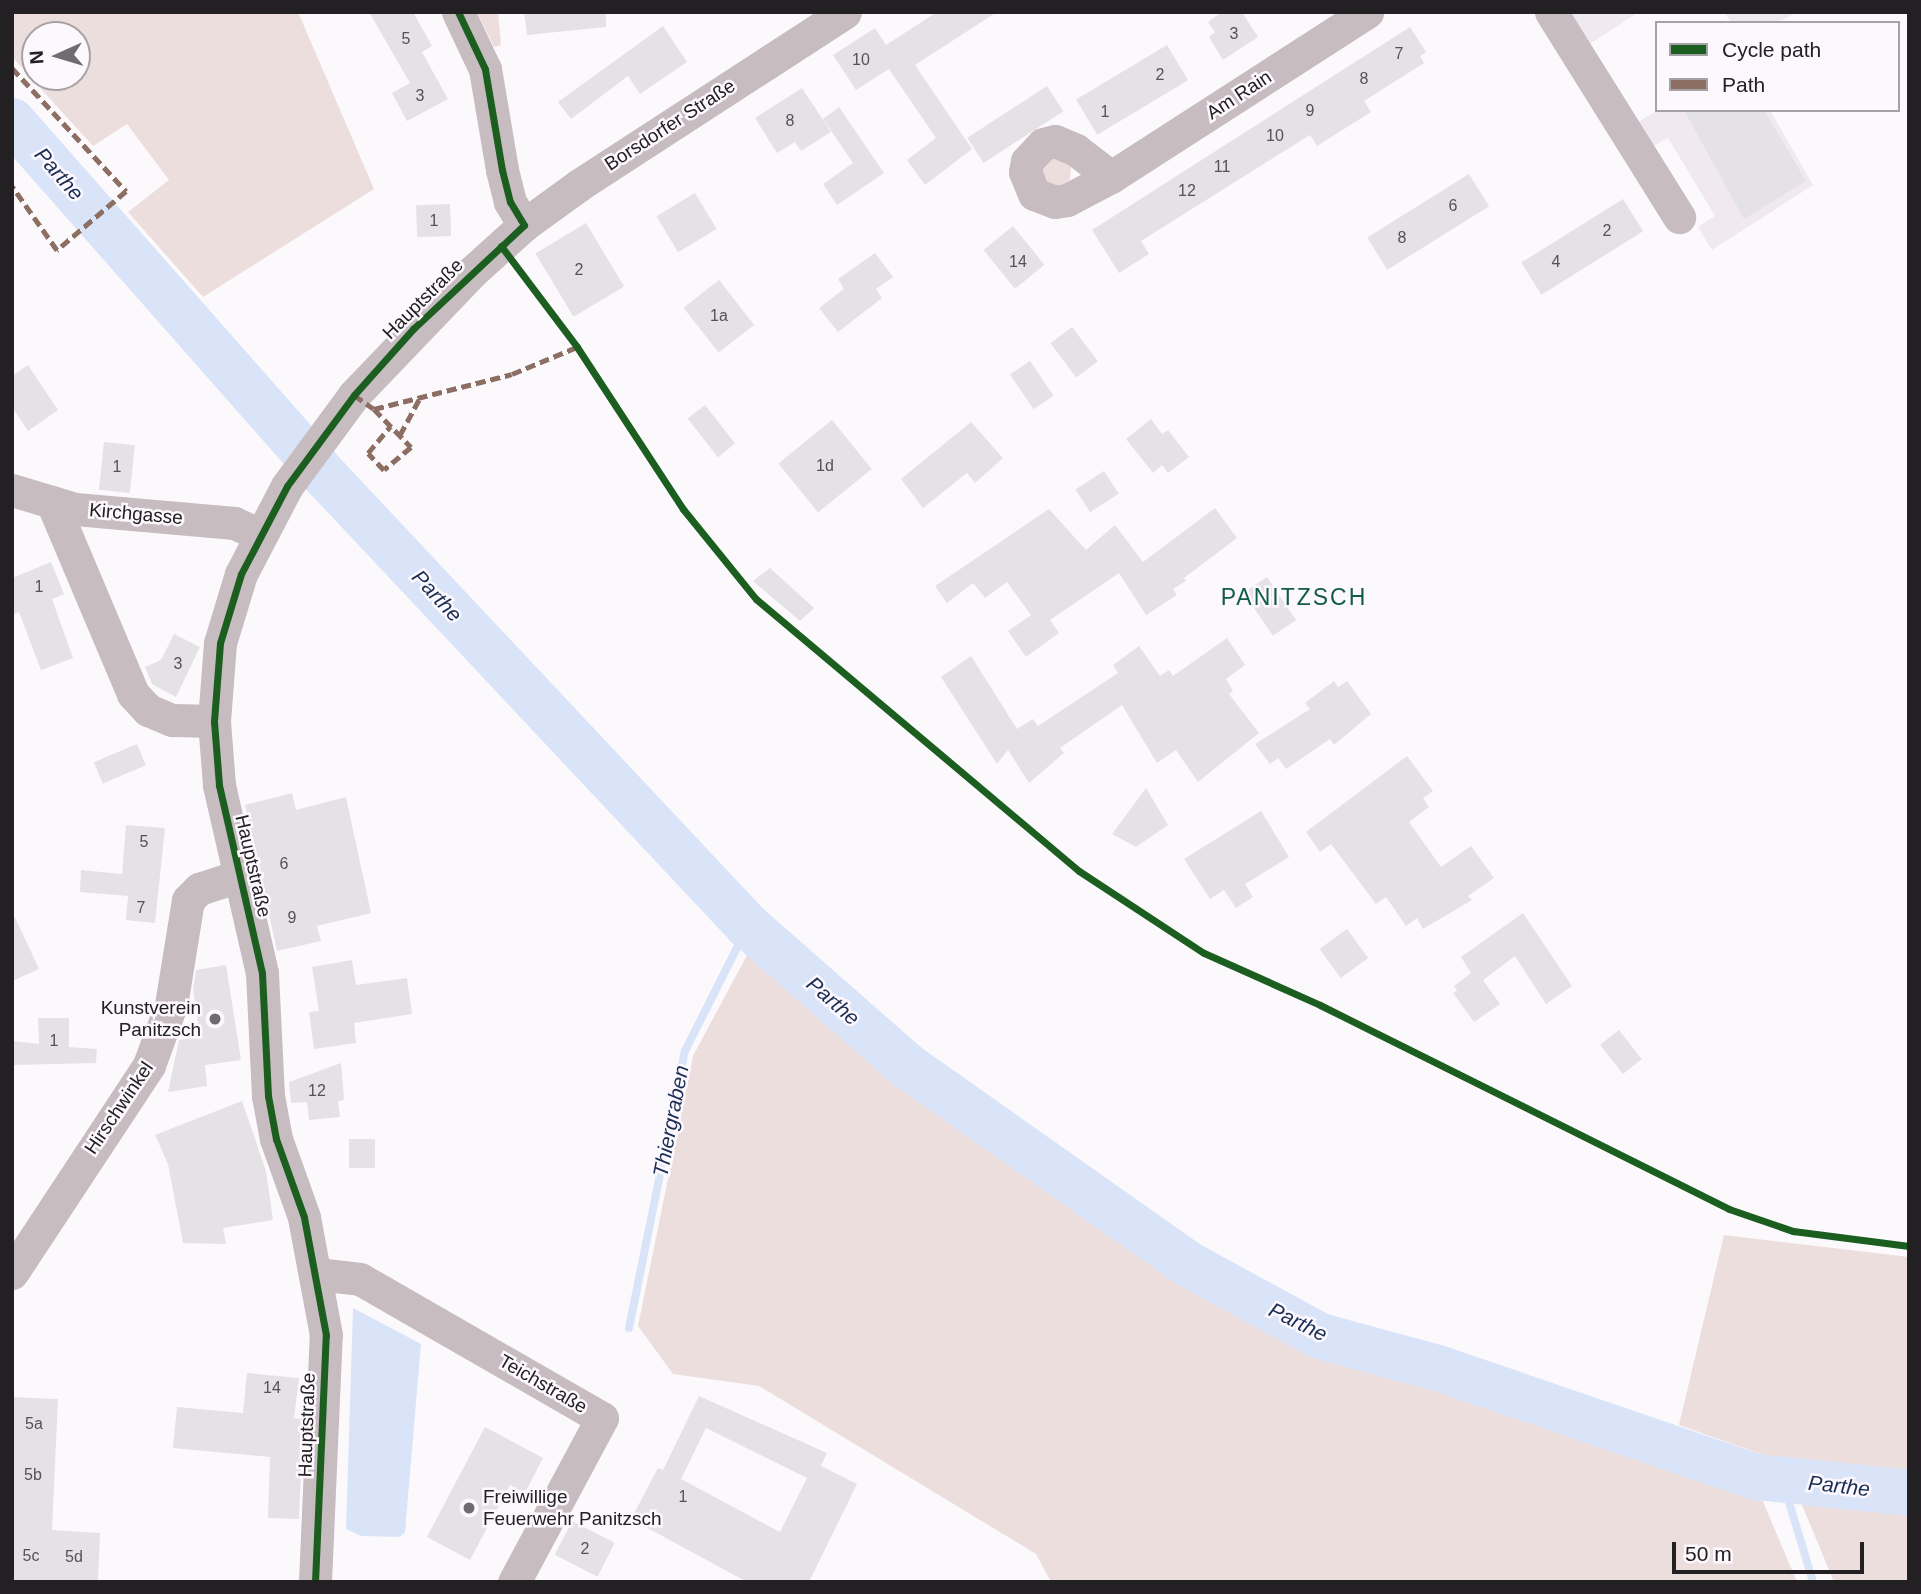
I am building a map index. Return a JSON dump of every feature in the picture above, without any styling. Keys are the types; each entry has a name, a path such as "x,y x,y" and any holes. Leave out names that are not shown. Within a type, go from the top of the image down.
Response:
{"street":[{"path":"458,12 485,69 510,202 512,235"},
{"name":"Borsdorfer Straße","path":"512,235 845,12"},
{"name":"Am Rain","path":"1111,177 1367,12"},
{"path":"1551,12 1679,217"},
{"name":"Hauptstraße","path":"315,1582 326,1335 317,1274 276,1139 268,1096 262,972 219,785 215,722 220,643 241,574 259,534 287,486 330,427 413,329 512,235"},
{"name":"Kirchgasse","path":"12,490 75,509 234,523 259,534"},
{"path":"52,502 132,694 148,710 172,720 215,722"},
{"name":"Hirschwinkel","path":"12,1273 158,1047 171,1005 188,900 199,889 239,876"},
{"name":"Teichstraße","path":"317,1274 360,1279 602,1418 514,1582"}],"shaded area":[{"path":"12,12 298,12 374,189 203,297 128,212 169,180 127,124 93,146 43,91 91,91 91,21 21,21 21,67 12,57"},
{"path":"477,12 498,12 501,45 494,47"},
{"path":"1563,12 1639,12 1585,47"},
{"path":"1724,12 1796,12 1781,21 1730,21"},
{"path":"1655,112 1771,112 1813,185 1712,250 1698,227 1715,216 1668,138 1649,148 1635,124"},
{"path":"1046,153 1071,165 1070,180 1051,191 1035,162"},
{"path":"753,944 920,1094 1168,1266 1319,1348 1759,1492 1797,1582 1051,1582 1036,1554 759,1386 673,1374 638,1326 693,1056"},
{"path":"1724,1235 1909,1257 1909,1482 1861,1480 1769,1457 1679,1425"},
{"path":"1820,1500 1909,1510 1909,1582 1834,1582 1802,1505"}],"water":[{"path":"353,1308 421,1344 405,1532 400,1537 361,1536 346,1529"}],"building":[{"path":"369,12 413,12 432,46 422,52 448,99 407,121 392,93 410,83"},
{"path":"524,12 606,12 606,27 527,35"},
{"path":"937,12 997,12 915,65 972,149 925,185 907,160 936,138 889,69 856,90 833,55 875,28 886,45"},
{"path":"1222,12 1242,12 1258,37 1223,60 1209,37 1215,32 1208,22"},
{"path":"663,26 687,62 640,94 628,76 571,119 558,102"},
{"path":"1410,27 1426,52 1420,56 1424,63 1364,101 1371,112 1317,146 1310,135 1141,241 1149,254 1119,273 1092,230"},
{"path":"1167,45 1188,80 1097,135 1076,100"},
{"path":"1047,86 1063,111 984,163 967,138"},
{"path":"802,88 831,132 801,151 795,142 777,153 755,118"},
{"path":"839,107 884,173 837,205 823,184 853,163 823,119"},
{"path":"1685,112 1765,112 1806,181 1744,219"},
{"path":"1469,174 1489,206 1387,270 1367,238"},
{"path":"695,193 717,229 678,252 656,216"},
{"path":"1623,199 1643,231 1541,295 1521,263"},
{"path":"450,204 451,236 417,237 416,205"},
{"path":"586,223 624,286 574,317 535,253"},
{"path":"1013,226 1044,265 1015,289 983,250"},
{"path":"875,253 893,277 876,289 882,298 838,332 819,308 844,289 838,279"},
{"path":"719,280 754,325 719,353 684,308"},
{"path":"1072,327 1098,361 1076,378 1050,343"},
{"path":"1030,361 1053,396 1034,409 1010,374"},
{"path":"28,365 58,410 28,431 12,407 12,376"},
{"path":"705,405 735,444 718,457 688,419"},
{"path":"1151,419 1162,434 1168,430 1189,457 1168,473 1162,465 1153,473 1126,439"},
{"path":"832,420 872,469 818,512 778,463"},
{"path":"971,422 1003,458 975,483 967,473 923,508 901,479"},
{"path":"104,442 135,445 130,493 99,490"},
{"path":"1104,471 1119,494 1090,512 1075,490"},
{"path":"1215,508 1237,538 1184,578 1186,581 1173,589 1177,595 1146,615 1119,573 1050,620 1059,633 1026,657 1008,631 1031,615 1007,582 985,598 973,583 947,603 935,586 1049,509 1086,550 1115,525 1143,562"},
{"path":"51,562 64,594 52,599 73,658 41,670 19,612 12,615 12,578"},
{"path":"770,568 814,608 800,621 753,581"},
{"path":"1267,577 1296,620 1273,636 1244,593"},
{"path":"174,634 200,647 176,697 152,684 145,667 161,660"},
{"path":"1227,638 1245,665 1226,679 1233,691 1229,694 1259,733 1198,782 1176,750 1157,763 1122,705 1060,748 1064,753 1029,783 1008,750 997,764 941,677 971,656 1017,729 1033,719 1038,726 1118,673 1113,665 1139,646 1160,676 1169,670 1173,676"},
{"path":"1334,681 1338,687 1347,681 1371,714 1334,745 1330,739 1286,769 1278,758 1270,764 1255,744 1310,709 1305,703"},
{"path":"137,744 146,765 103,784 94,762"},
{"path":"1407,756 1433,791 1423,798 1429,807 1409,822 1441,867 1471,846 1494,878 1468,896 1472,900 1423,929 1417,918 1406,926 1386,897 1376,904 1331,844 1320,852 1306,832"},
{"path":"1146,788 1168,825 1136,847 1112,834"},
{"path":"292,793 296,810 346,797 371,913 317,926 321,941 277,951 245,805"},
{"path":"1261,811 1289,857 1245,884 1253,897 1236,908 1224,890 1210,899 1184,859"},
{"path":"126,825 165,828 155,923 126,920 128,896 80,892 81,870 122,874"},
{"path":"12,911 39,969 12,981"},
{"path":"1523,913 1572,986 1546,1004 1515,956 1483,980 1500,1004 1474,1022 1453,993 1457,991 1454,986 1471,973 1461,957"},
{"path":"1347,929 1368,958 1341,978 1319,949"},
{"path":"352,960 356,985 407,978 412,1014 354,1023 356,1043 314,1049 309,1012 319,1011 312,967"},
{"path":"226,965 241,1060 205,1065 207,1086 168,1092 179,1040 200,1037 193,989 196,970"},
{"path":"38,1018 69,1018 69,1047 97,1049 96,1063 12,1065 12,1041 39,1044"},
{"path":"1619,1030 1642,1059 1623,1074 1600,1045"},
{"path":"341,1063 344,1100 338,1101 340,1117 309,1120 307,1102 291,1103 289,1082"},
{"path":"242,1101 266,1171 273,1220 223,1228 226,1244 183,1243 168,1164 155,1135"},
{"path":"349,1139 375,1139 375,1168 349,1168"},
{"path":"247,1373 299,1378 294,1418 303,1419 299,1519 268,1518 270,1457 173,1448 177,1407 243,1413"},
{"path":"699,1396 827,1453 821,1466 857,1484 809,1582 747,1582 631,1519 658,1468 663,1470","holes":["706,1428 807,1478 780,1532 681,1479"]},
{"path":"12,1397 58,1399 52,1530 100,1533 98,1582 12,1582"},
{"path":"485,1427 543,1458 525,1493 510,1485 470,1560 427,1537"},
{"path":"572,1521 615,1543 598,1577 555,1555"}],"waterway":[{"name":"Parthe","path":"12,121 327,478 748,926 906,1065 1188,1264 1320,1336 1438,1368 1757,1477 1909,1493"},
{"name":"Thiergraben","path":"629,1328 685,1051 748,926"},
{"path":"1782,1479 1813,1582"}],"marked path":[{"path":"12,68 126,191 57,250 12,186"},
{"path":"354,395 374,409 512,374 577,347"},
{"path":"400,435 421,396"},
{"path":"374,409 411,447 384,470 368,453 391,426"}],"cycle path":[{"path":"315,1582 326,1335 304,1217 276,1139 268,1096 262,973 219,785 214,721 220,643 241,574 287,486 354,395 413,329 524,225 510,202 485,69 458,12"},
{"path":"501,246 577,347 683,509 756,599 1079,871 1204,953 1320,1005 1729,1209 1793,1231 1909,1246"}],"place":[{"name":"Kunstverein Panitzsch","path":"215,1019"},
{"name":"Freiwillige Feuerwehr Panitzsch","path":"469,1508"}],"district":[{"name":"PANITZSCH","path":"1294,597"}]}
